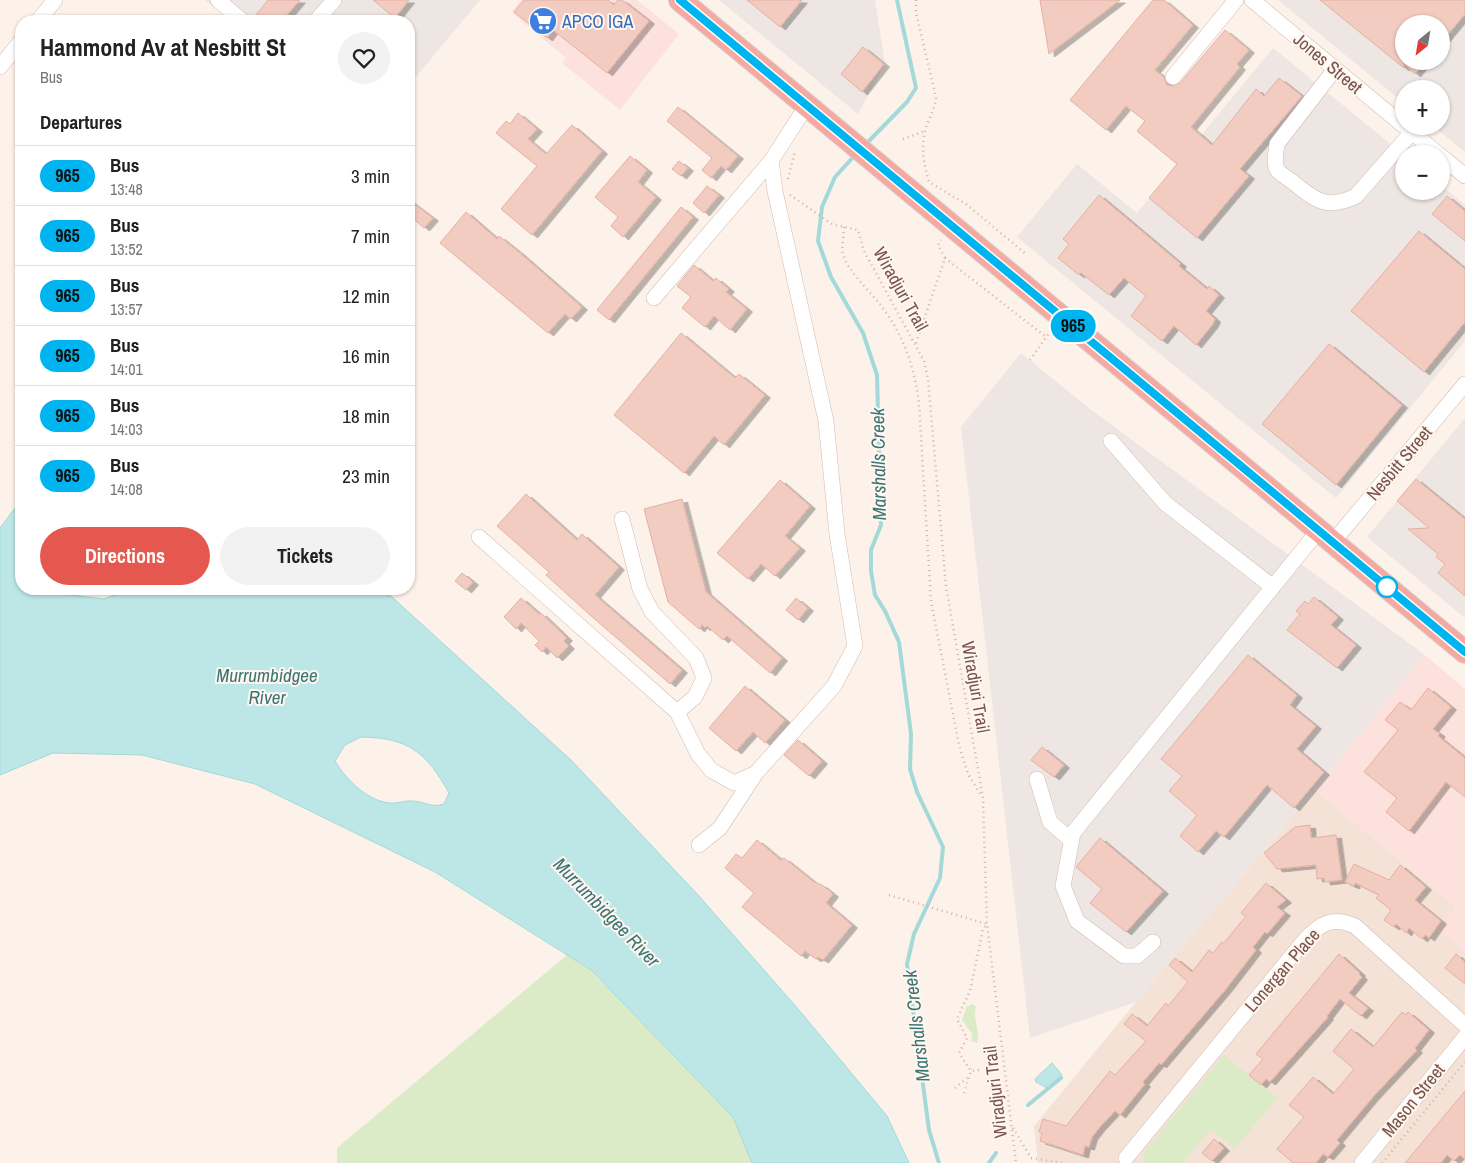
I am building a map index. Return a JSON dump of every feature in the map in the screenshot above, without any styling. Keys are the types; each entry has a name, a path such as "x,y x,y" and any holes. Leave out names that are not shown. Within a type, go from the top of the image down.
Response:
{"highway":[{"path":"680,0 1465,652"}],"street":[{"path":"43,15 55,0"},
{"path":"218,0 235,15"},
{"path":"321,15 334,0"},
{"path":"1173,77 1236,0"},
{"name":"Jones Street","path":"1252,0 1395,118"},
{"path":"0,67 15,49"},
{"path":"1335,69 1277,144 1275,158 1278,170 1314,200 1331,204 1344,202 1356,196 1402,135"},
{"path":"654,298 771,161 807,105"},
{"name":"Jones Street","path":"1415,135 1427,145"},
{"path":"699,845 720,828 756,773 834,686 855,646 837,534 826,421 775,190 771,161"},
{"path":"1450,164 1465,176"},
{"name":"Nesbitt Street","path":"1071,840 1073,833 1273,587 1326,536 1465,384"},
{"path":"1111,441 1165,503 1273,587"},
{"path":"622,519 640,589 652,612 696,658 704,678 695,698 677,712"},
{"path":"479,537 677,712 698,754 712,770 734,783 756,773"},
{"path":"1037,779 1050,822 1071,840 1063,886 1076,921 1124,956 1137,956 1153,942"},
{"name":"Lonergan Place","path":"1126,1158 1304,941 1312,932 1330,921 1355,926 1465,1026"},
{"name":"Mason Street","path":"1362,1163 1465,1037"}],"path":[{"path":"916,0 918,20 933,75 936,97 935,108 925,131 922,161 929,182 966,204 1027,255"},
{"path":"788,180 798,136 794,126"},
{"path":"903,139 925,131"},
{"path":"788,188 795,200 832,224 844,227 842,251 846,262 854,276 882,308 906,349 914,374 919,404 930,593 959,745 968,774 983,798"},
{"path":"963,209 966,204"},
{"name":"Wiradjuri Trail","path":"844,227 858,230 864,250 916,343 924,361 928,380 946,586 983,798 987,924 1016,1163"},
{"path":"938,245 945,258 1046,337"},
{"path":"916,343 945,258"},
{"path":"1030,360 1061,316"},
{"path":"889,895 987,924 983,929 970,991 957,1019 967,1038 959,1053 971,1071"},
{"path":"1382,1163 1465,1062"},
{"path":"971,1071 980,1070"},
{"path":"964,1093 971,1071"},
{"path":"955,1088 968,1078"},
{"path":"1012,1126 1031,1158 1062,1163"}],"shaded area":[{"path":"205,0 480,0 415,78 415,15 224,15"},
{"path":"521,0 637,0 679,34 620,110 562,63 566,58 511,12"},
{"path":"719,0 875,0 885,64 858,114"},
{"path":"1278,0 1465,0 1465,152 1444,135 1450,135 1450,80 1395,80 1395,96"},
{"path":"1273,48 1395,148 1395,200 1450,200 1450,192 1465,205 1465,341 1336,498 1017,237 1077,164 1137,213"},
{"path":"1021,353 1090,409 1425,655 1315,790 1136,1002 1030,1038 961,427"},
{"path":"1465,418 1465,618 1367,537"},
{"path":"1425,655 1465,689 1465,953 1437,930 1456,907 1315,790"},
{"path":"1315,790 1456,907 1438,930 1465,953 1465,1163 1038,1163 1034,1126"}],"green space":[{"path":"567,955 590,970 733,1117 752,1163 337,1163 337,1148"},
{"path":"973,1004 976,1007 977,1043 971,1041 972,1034 962,1020 967,1006"},
{"path":"1224,1055 1277,1098 1235,1149 1211,1129 1182,1163 1143,1163 1144,1152"}],"water":[{"name":"Murrumbidgee River","path":"15,508 15,595 71,595 104,599 114,595 388,595 572,761 699,896 799,1010 887,1116 909,1163 752,1163 733,1117 591,970 435,872 255,784 142,755 53,753 0,775 0,528","holes":["361,737 392,740 414,750 432,767 449,793 444,804 432,805 410,801 393,803 373,798 351,782 335,761 345,745"]},
{"path":"1052,1063 1062,1075 1047,1088 1036,1082 1035,1079"}],"building":[{"path":"268,0 300,0 287,15 256,15"},
{"path":"373,0 409,0 397,15 391,15"},
{"path":"524,0 608,0 614,5 618,0 622,0 649,21 607,73 553,30 547,38 514,12"},
{"path":"747,0 802,0 780,27"},
{"path":"1040,0 1120,0 1049,54"},
{"path":"1153,0 1164,0 1193,25 1155,70 1164,77 1167,85 1172,86 1180,83 1225,30 1249,50 1237,64 1240,67 1191,127 1212,145 1256,89 1264,96 1279,78 1302,96 1240,169 1249,176 1197,238 1149,198 1177,164 1137,131 1145,121 1126,106 1106,130 1070,100"},
{"path":"1320,0 1465,0 1465,14 1450,32 1450,15 1395,15 1395,61"},
{"path":"863,47 884,64 862,92 841,74"},
{"path":"678,107 738,156 726,170 721,166 711,178 702,170 712,158 667,121"},
{"path":"518,113 537,129 528,139 546,154 572,125 602,151 532,235 501,209 537,166 496,133 506,121 510,124"},
{"path":"630,156 647,170 638,182 656,197 623,237 611,226 618,217 595,197"},
{"path":"679,161 688,168 681,176 672,169"},
{"path":"707,186 719,195 704,213 693,203"},
{"path":"1099,195 1181,264 1179,266 1207,289 1209,286 1219,295 1206,311 1215,319 1213,324 1196,345 1174,326 1162,341 1131,316 1146,296 1124,278 1109,295 1058,258 1069,244 1063,239"},
{"path":"1450,198 1465,211 1465,241 1432,214 1444,200"},
{"path":"415,204 433,218 424,228 415,220"},
{"path":"681,207 693,217 609,320 597,310"},
{"path":"466,212 497,239 499,236 519,252 582,307 571,319 565,314 548,333 440,243"},
{"path":"1419,231 1465,269 1465,322 1424,372 1351,311"},
{"path":"694,265 713,281 716,278 729,289 726,292 747,309 730,330 714,316 705,327 682,308 691,297 677,286"},
{"path":"681,333 735,378 739,374 765,395 724,445 714,436 684,473 614,415"},
{"path":"1329,344 1402,405 1336,485 1262,424"},
{"path":"1416,479 1465,519 1465,596 1438,573 1445,564 1436,557 1438,554 1408,529 1429,528 1397,501"},
{"path":"780,480 810,506 785,536 800,548 775,576 761,564 748,579 717,553"},
{"path":"526,494 577,540 582,534 619,567 595,595 682,670 670,684 546,575 549,572 497,526"},
{"path":"682,499 706,592 782,658 770,673 727,636 723,640 707,626 705,628 702,625 699,629 668,602 644,509"},
{"path":"462,573 473,582 466,590 455,581"},
{"path":"1314,597 1338,617 1331,625 1356,645 1337,668 1287,630 1300,614 1296,611 1305,601 1308,604"},
{"path":"521,598 539,614 541,613 567,638 564,641 569,646 557,658 546,647 542,652 535,645 539,641 521,623 516,629 504,617"},
{"path":"796,598 808,608 798,620 786,610"},
{"path":"1248,655 1297,695 1290,705 1316,726 1297,749 1324,772 1294,808 1267,785 1224,837 1216,831 1198,852 1180,836 1197,815 1169,791 1182,776 1161,759"},
{"path":"745,686 785,720 765,743 753,732 736,751 709,728"},
{"path":"1428,688 1451,707 1433,729 1440,734 1438,736 1465,758 1465,797 1446,782 1409,831 1386,812 1397,798 1364,772 1398,730 1385,720 1400,702 1411,710"},
{"path":"798,740 822,761 809,776 784,755"},
{"path":"1042,747 1064,765 1054,777 1031,760"},
{"path":"1310,825 1311,838 1336,835 1342,880 1325,882 1324,878 1317,879 1316,865 1277,869 1264,853 1295,827"},
{"path":"1100,838 1163,891 1126,932 1090,903 1102,889 1076,867"},
{"path":"757,840 781,860 784,858 814,882 822,885 833,894 826,903 852,925 823,960 818,957 816,959 805,951 801,956 742,907 754,893 725,868 736,854 742,858"},
{"path":"1354,864 1389,880 1400,865 1426,887 1415,900 1441,921 1429,938 1425,935 1422,939 1409,928 1406,933 1396,924 1394,927 1384,920 1391,910 1376,898 1379,895 1355,883 1354,886 1345,882"},
{"path":"1266,883 1286,900 1277,907 1285,913 1267,934 1265,932 1253,947 1256,950 1226,989 1161,1065 1159,1063 1143,1082 1145,1084 1120,1115 1115,1111 1100,1127 1092,1137 1089,1147 1085,1146 1083,1155 1040,1141 1042,1133 1039,1132 1043,1119 1066,1126 1110,1071 1115,1075 1146,1041 1124,1024 1132,1014 1147,1026 1166,1003 1168,1006 1188,982 1169,965 1175,958 1192,972 1209,950 1213,953 1222,942 1224,943 1246,916 1241,913"},
{"path":"1339,954 1362,977 1349,993 1368,1008 1361,1016 1340,999 1328,1017 1270,1082 1266,1079 1261,1085 1249,1075 1263,1059 1256,1054"},
{"path":"1456,954 1465,962 1465,984 1445,968"},
{"path":"1402,1012 1406,1015 1408,1012 1429,1030 1415,1048 1417,1050 1373,1097 1337,1140 1340,1143 1328,1157 1323,1154 1316,1163 1293,1163 1277,1149 1304,1117 1289,1105 1313,1077 1333,1094 1354,1069 1333,1051 1351,1029 1373,1047"},
{"path":"1465,1091 1465,1159 1460,1155 1454,1161 1447,1155 1441,1163 1405,1163"},
{"path":"1214,1139 1224,1148 1212,1161 1202,1153"}],"waterway":[{"name":"Marshalls Creek","path":"866,144 907,102 916,88 897,0"},
{"name":"Marshalls Creek","path":"856,154 835,177 822,207 818,241 831,277 863,333 877,375 881,525 871,550 871,571 875,595 885,611 899,642 911,734 910,769 917,792 943,847 940,878 914,934 907,964 929,1130 939,1163"},
{"path":"1028,1105 1061,1078"},
{"path":"989,1163 996,1153"}],"bus line":[{"name":"965","path":"680,0 1465,652"}],"place":[{"name":"APCO IGA","path":"543,21"}]}
